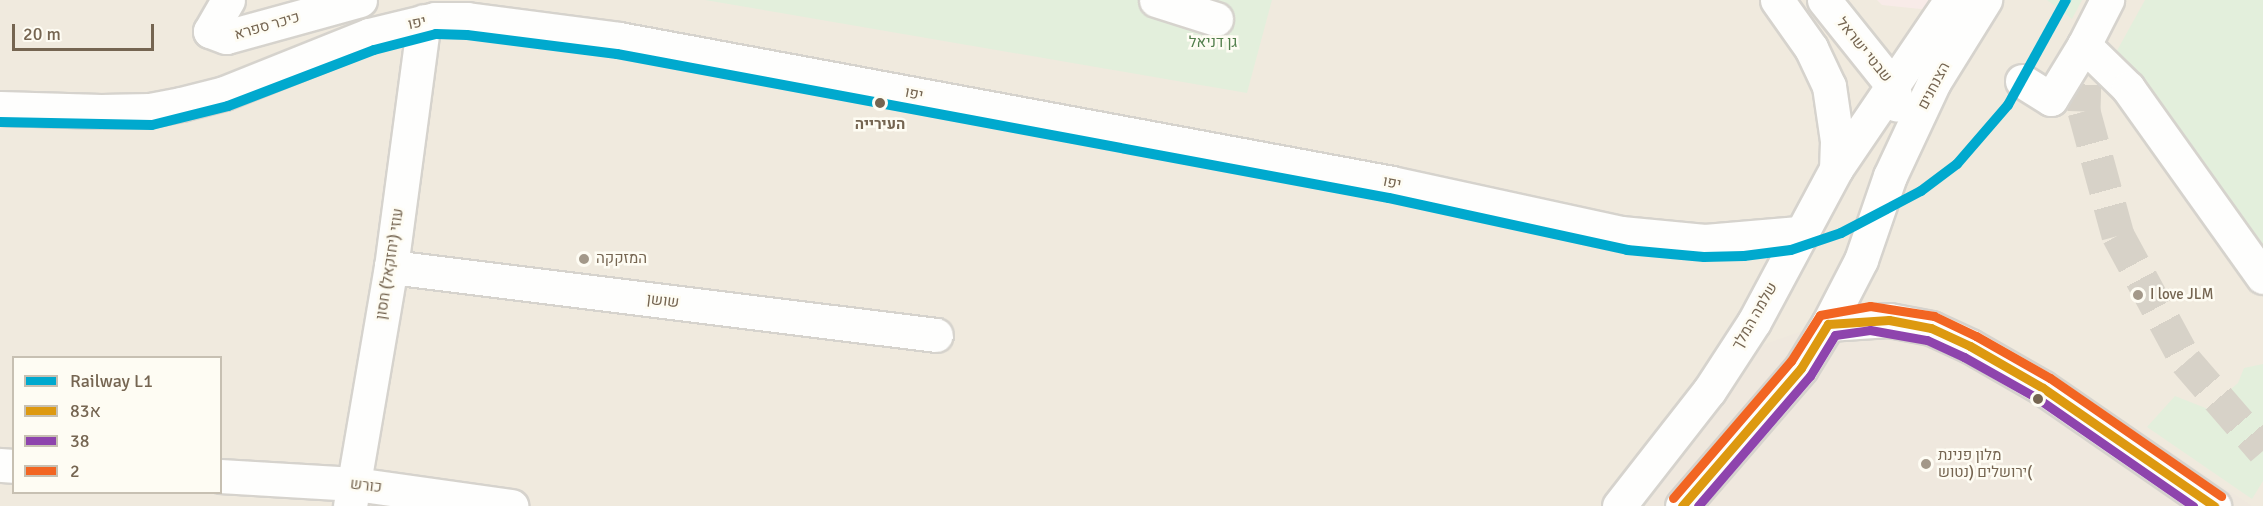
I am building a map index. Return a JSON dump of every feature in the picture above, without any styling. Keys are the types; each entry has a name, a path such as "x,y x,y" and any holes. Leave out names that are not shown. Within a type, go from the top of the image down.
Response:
{"street":[{"name":"כיכר ספרא","path":"228,0 210,31 226,37 360,0"},
{"path":"1156,0 1216,20"},
{"path":"1777,0 1810,48 1829,86 1837,141 1836,169"},
{"name":"שבטי ישראל","path":"1824,0 1893,86 1897,108 1890,176"},
{"name":"הצנחנים","path":"1893,86 1952,0"},
{"name":"הצנחנים","path":"1890,176 1934,82 1985,0"},
{"path":"2022,81 2051,99 2084,45 2107,0"},
{"name":"יפו","path":"0,108 150,110 182,104 224,93 369,35 424,21 467,19 619,39 1381,181 1659,239 1735,240 1799,233"},
{"name":"עוזי (יחזקאל) חסון","path":"352,495 391,267 424,21"},
{"path":"2084,45 2128,88 2263,277"},
{"name":"שלמה המלך","path":"1619,506 1661,457 1722,372 1754,322 1799,233 1836,169 1893,86"},
{"path":"1682,506 1794,377 1828,324 1861,260 1890,176"},
{"name":"שושן","path":"391,267 936,335"},
{"path":"1828,324 1889,320 1931,328 1970,346 2043,388 2214,506"},
{"name":"כורש","path":"222,476 352,495 511,506"}],"shaded area":[{"path":"0,0 2263,0 2263,506 0,506"},
{"path":"1877,0 1977,0 1969,14 1882,5"},
{"path":"1836,319 1967,330 2002,345 2058,377 2252,506 1626,506 1754,348"}],"green space":[{"name":"גן דניאל","path":"705,0 1272,0 1247,93"},
{"path":"2047,0 2082,0 2072,19"},
{"path":"2145,0 2263,0 2263,256 2114,56"},
{"path":"2263,364 2263,481 2252,499 2147,427 2175,396 2208,409 2238,383 2244,368"}],"tunnel":[{"path":"2086,35 2084,111 2118,235 2186,361 2263,450"}],"rail line":[{"name":"L1","path":"0,122 152,125 228,106 374,50 436,34 467,35 617,54 1389,198 1627,250 1704,257 1744,256 1791,250 1841,233 1921,191 1957,164 2008,105 2066,0"}],"transit line":[{"name":"2","path":"1673,498 1791,361 1820,315 1870,306 1934,316 1976,336 2050,378 2221,496"},
{"name":"83א","path":"1828,324 1889,320 1931,328 1970,346 2043,388 2214,506"},
{"name":"83א","path":"1682,506 1801,368 1828,324"},
{"name":"38","path":"1698,506 1810,376 1835,335 1870,330 1927,340 1964,357 2037,398 2193,506"}],"place":[{"name":"העירייה","path":"880,103"},
{"name":"המזקקה","path":"584,259"},
{"name":"I love JLM","path":"2138,295"},
{"name":"מלון פנינת ירושלים (נטוש(","path":"1926,464"}]}
